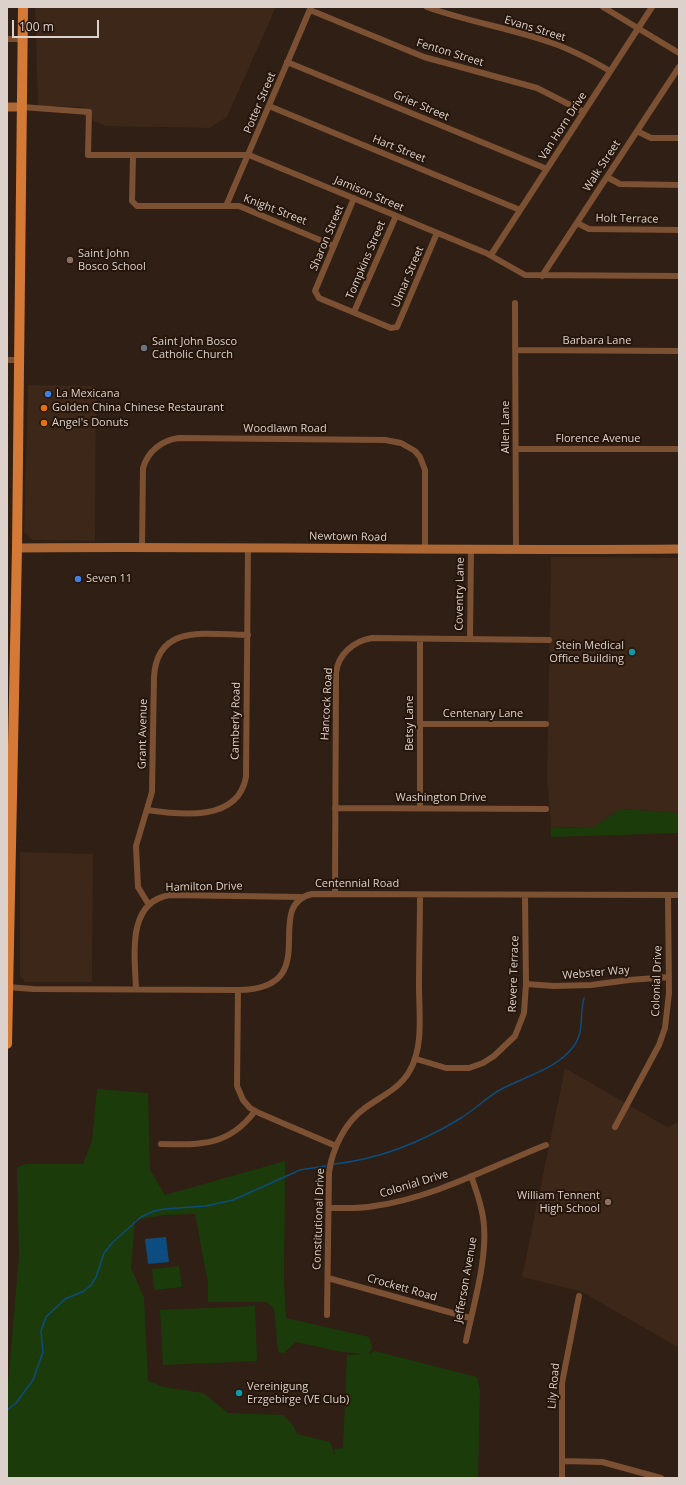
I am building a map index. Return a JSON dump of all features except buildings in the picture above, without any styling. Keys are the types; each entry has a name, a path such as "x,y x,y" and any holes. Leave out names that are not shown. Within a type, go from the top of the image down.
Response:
{"main road":[{"path":"7,1044 11,702 18,548 23,7"}],"street":[{"name":"Evans Street","path":"427,7 465,20 552,43 585,56 610,72"},
{"path":"603,7 679,53"},
{"name":"Van Horn Drive","path":"491,255 652,7"},
{"name":"Potter Street","path":"226,206 249,155 310,8"},
{"name":"Fenton Street","path":"310,8 424,57 537,88 584,112"},
{"path":"7,39 22,39"},
{"name":"Grier Street","path":"287,62 547,169"},
{"name":"Walk Street","path":"542,276 679,67"},
{"name":"Hart Street","path":"269,106 520,210"},
{"path":"7,107 22,107"},
{"name":"Jamison Street","path":"22,107 89,112 88,155 249,155 491,255 525,276 679,276"},
{"path":"636,132 651,138 679,138"},
{"name":"Knight Street","path":"133,156 132,201 134,204 140,206 226,206 244,208 334,246"},
{"path":"607,177 620,184 679,185"},
{"name":"Sharon Street","path":"354,198 317,286 316,294 319,298 354,312"},
{"name":"Tompkins Street","path":"354,312 396,216"},
{"name":"Holt Terrace","path":"577,223 589,229 679,230"},
{"name":"Ulmar Street","path":"354,312 392,328 399,325 437,233"},
{"name":"Allen Lane","path":"516,303 516,550"},
{"name":"Barbara Lane","path":"516,350 679,351"},
{"path":"7,360 19,360"},
{"name":"Woodlawn Road","path":"142,547 143,468 148,457 159,445 179,438 313,439 395,440 415,451 420,457 425,470 425,550"},
{"name":"Florence Avenue","path":"516,449 679,449"},
{"name":"Newtown Road","path":"18,548 142,547 425,550 679,549"},
{"name":"Camberly Road","path":"147,810 170,812 217,811 230,804 242,788 246,777 248,548"},
{"name":"Coventry Lane","path":"470,638 471,550"},
{"name":"Grant Avenue","path":"149,905 138,887 136,873 137,839 152,792 154,677 159,654 170,641 184,635 248,635"},
{"name":"Hancock Road","path":"335,894 336,681 338,663 350,648 365,639 470,638 549,640"},
{"name":"Betsy Lane","path":"420,639 420,808"},
{"name":"Centenary Lane","path":"420,724 546,724"},
{"name":"Washington Drive","path":"335,808 546,809"},
{"name":"Centennial Road","path":"7,987 33,989 136,988 238,990 256,988 268,984 281,974 285,967 289,952 290,915 293,904 301,897 312,894 525,896 679,895"},
{"name":"Hamilton Drive","path":"136,988 137,924 143,911 158,899 170,895 301,897"},
{"name":"Constitutional Drive","path":"327,1315 330,1166 336,1146 343,1132 358,1114 397,1086 409,1072 416,1059 419,1032 420,895"},
{"name":"Colonial Drive","path":"615,1127 659,1045 663,1034 668,1006 668,895"},
{"name":"Revere Terrace","path":"416,1059 446,1068 474,1066 494,1056 510,1043 518,1030 524,1013 526,984 525,896"},
{"name":"Webster Way","path":"526,984 591,986 629,980 669,977"},
{"path":"238,990 236,1078 243,1100 256,1112 336,1146"},
{"path":"161,1144 195,1145 213,1142 238,1130 256,1112"},
{"name":"Colonial Drive","path":"329,1208 366,1207 399,1201 471,1176 546,1145"},
{"name":"Jefferson Avenue","path":"466,1341 484,1250 484,1232 480,1203 471,1176"},
{"name":"Crockett Road","path":"328,1278 470,1318"},
{"name":"Lily Road","path":"562,1478 562,1383 579,1296"},
{"path":"562,1461 602,1462 661,1478"}],"shaded area":[{"path":"35,7 276,7 227,117 209,128 106,126 84,117 83,107 38,106"},
{"path":"28,385 96,386 95,541 33,540 24,532"},
{"path":"551,557 679,558 679,813 620,809 594,827 551,828 547,777"},
{"path":"20,852 93,854 92,982 25,982 20,976"},
{"name":"William Tennent High School","path":"565,1068 667,1127 679,1122 679,1348 582,1292 522,1277"}],"green space":[{"path":"620,809 679,813 679,833 551,837 551,828 594,827"},
{"path":"97,1089 148,1093 150,1170 165,1195 285,1161 284,1281 286,1318 369,1337 372,1347 369,1354 375,1351 477,1377 480,1391 478,1478 7,1478 7,1395 19,1257 17,1167 27,1164 83,1164 92,1141","holes":["195,1214 208,1283 208,1302 266,1302 274,1308 278,1352 284,1353 296,1342 342,1352 364,1354 347,1355 343,1448 334,1449 336,1457 330,1442 297,1434 293,1425 283,1415 228,1413 203,1393 164,1387 148,1381 144,1298 131,1268 135,1220 164,1215"]},
{"path":"179,1266 182,1287 154,1290 152,1269"},
{"path":"255,1306 257,1361 163,1365 160,1310"}],"water":[{"path":"166,1237 169,1262 148,1264 145,1239"}],"waterway":[{"path":"334,1164 351,1162 385,1154 416,1142 461,1118 498,1091 557,1062 566,1055 577,1041 584,998"},
{"path":"7,1410 16,1403 33,1380 43,1352 41,1331 46,1317 65,1299 84,1291 91,1285 96,1277 104,1253 113,1242 141,1217 154,1211 164,1209 206,1206 233,1200 300,1170 326,1166"}],"place":[{"name":"Saint John Bosco School","path":"70,260"},
{"name":"Saint John Bosco Catholic Church","path":"144,348"},
{"name":"La Mexicana","path":"48,394"},
{"name":"Golden China Chinese Restaurant","path":"44,408"},
{"name":"Angel's Donuts","path":"44,423"},
{"name":"Seven 11","path":"78,579"},
{"name":"Stein Medical Office Building","path":"632,652"},
{"name":"William Tennent High School","path":"608,1202"},
{"name":"Vereinigung Erzgebirge (VE Club)","path":"239,1393"}]}
